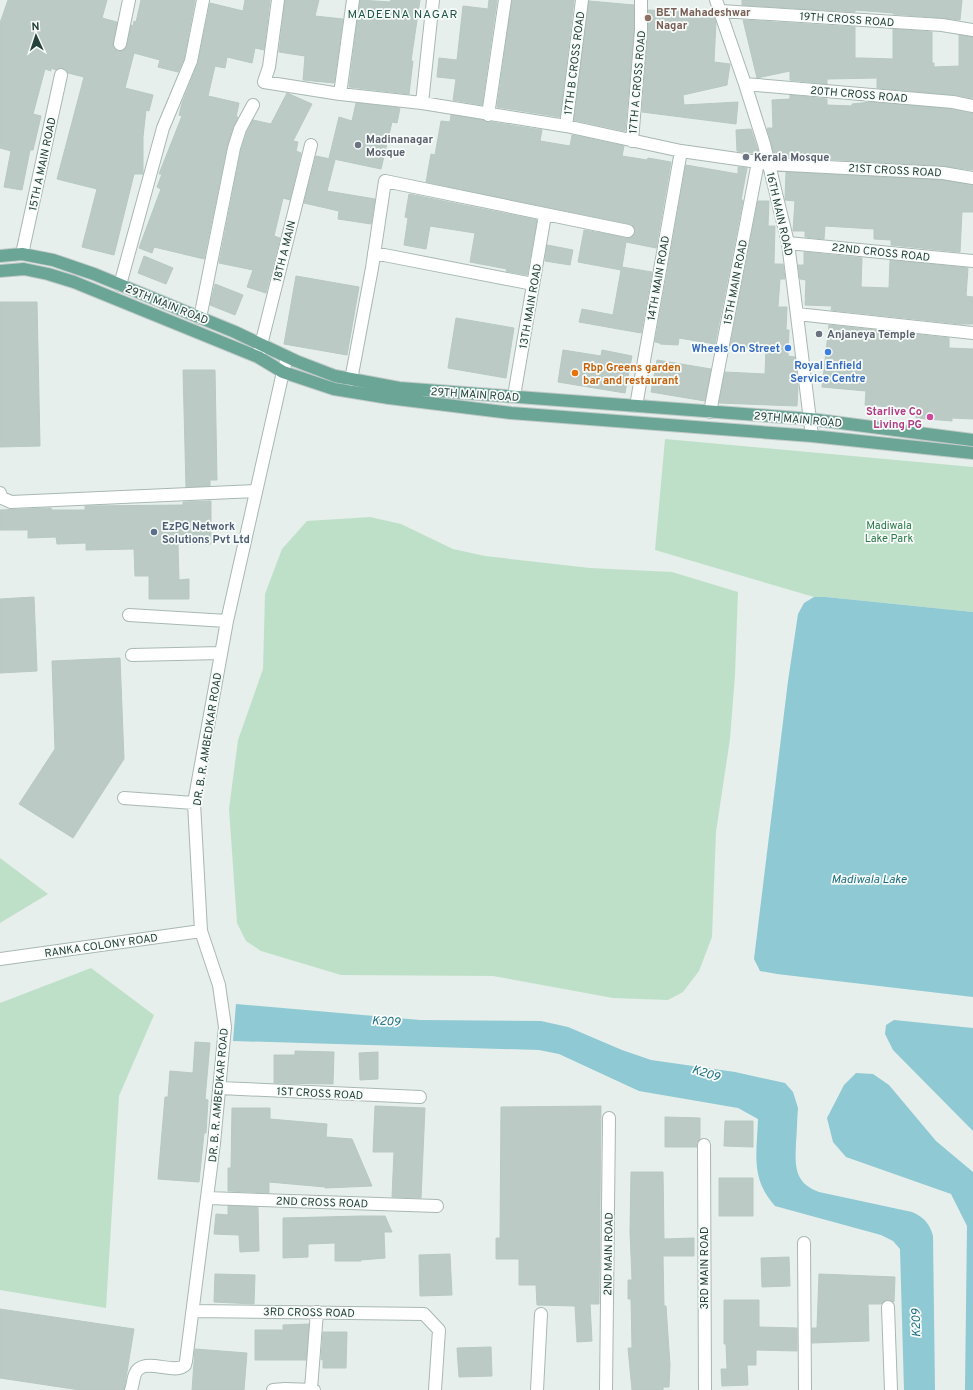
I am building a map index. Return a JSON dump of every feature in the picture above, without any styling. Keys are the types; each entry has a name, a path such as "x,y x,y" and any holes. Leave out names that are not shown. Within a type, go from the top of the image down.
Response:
{"main road":[{"name":"29TH MAIN ROAD","path":"0,256 22,254 53,260 94,274 261,344 287,357 329,374 350,380 399,388 810,419 973,440"},
{"name":"29TH MAIN ROAD","path":"0,271 24,269 48,274 74,282 258,357 282,372 334,389 389,398 511,413 812,436 973,453"}],"street":[{"path":"120,44 129,0"},
{"path":"120,285 164,128 192,61 203,0"},
{"name":"21ST CROSS ROAD","path":"278,0 269,67 264,82 340,94 422,103 488,115 566,126 680,151 763,163 943,173 973,178"},
{"path":"340,94 353,0"},
{"path":"422,103 433,0"},
{"path":"488,115 505,0"},
{"name":"17TH B CROSS ROAD","path":"566,126 582,0"},
{"name":"17TH A CROSS ROAD","path":"632,141 642,30 641,0"},
{"name":"19TH CROSS ROAD","path":"719,5 942,25 973,30"},
{"name":"16TH MAIN ROAD","path":"719,5 764,144 763,163 788,243 812,436"},
{"name":"15TH A MAIN ROAD","path":"22,254 61,75"},
{"name":"20TH CROSS ROAD","path":"745,84 954,102 973,106"},
{"path":"200,318 234,148 240,129 253,105"},
{"name":"18TH A MAIN","path":"258,357 311,145"},
{"name":"14TH MAIN ROAD","path":"636,406 680,151"},
{"name":"15TH MAIN ROAD","path":"710,412 763,163"},
{"path":"350,380 374,253 385,181 628,231"},
{"name":"13TH MAIN ROAD","path":"514,396 545,215"},
{"name":"22ND CROSS ROAD","path":"788,243 973,262"},
{"path":"374,253 533,284"},
{"path":"797,314 973,333"},
{"name":"DR. B. R. AMBEDKAR ROAD","path":"132,1390 135,1374 138,1369 148,1366 182,1368 185,1365 207,1198 220,1088 225,1027 219,985 201,931 194,803 227,621 282,372 287,357"},
{"path":"0,493 2,498 11,502 256,491"},
{"path":"129,615 227,621"},
{"path":"132,655 221,654"},
{"path":"124,798 194,803"},
{"name":"RANKA COLONY ROAD","path":"0,960 201,931"},
{"name":"1ST CROSS ROAD","path":"220,1088 420,1097"},
{"name":"2ND MAIN ROAD","path":"606,1390 609,1118"},
{"name":"3RD MAIN ROAD","path":"704,1145 705,1390"},
{"name":"2ND CROSS ROAD","path":"207,1198 437,1206"},
{"path":"804,1243 805,1390"},
{"path":"888,1307 891,1390"},
{"name":"3RD CROSS ROAD","path":"193,1311 424,1314 439,1330 436,1390"},
{"path":"311,1390 317,1312"},
{"path":"537,1390 541,1314"},
{"path":"273,1390 314,1390"}],"green space":[{"name":"Madiwala Lake Park","path":"665,439 973,467 973,612 814,597 655,550"},
{"path":"370,517 401,524 453,549 485,556 590,568 672,572 738,592 735,675 730,739 716,832 712,937 699,971 683,992 668,1000 613,998 493,976 341,975 261,951 246,941 237,923 229,809 238,740 263,669 265,594 282,549 307,521"},
{"path":"0,858 48,894 0,923"},
{"path":"91,968 154,1015 119,1096 106,1308 0,1290 0,1003"}],"water":[{"name":"Madiwala Lake","path":"814,597 973,612 973,997 777,974 760,971 754,959 788,681 798,614 804,603"},
{"name":"K209","path":"236,1004 420,1020 541,1021 568,1027 622,1050 651,1060 735,1072 785,1083 793,1092 798,1108 796,1166 800,1179 805,1184 819,1192 912,1212 926,1221 930,1228 933,1236 935,1390 904,1390 900,1249 893,1241 881,1235 775,1206 767,1196 758,1175 756,1154 758,1119 738,1108 639,1091 559,1054 539,1050 233,1041"},
{"path":"894,1020 973,1028 973,1131 893,1050 885,1034 886,1025"},
{"path":"856,1073 873,1074 889,1085 936,1141 973,1172 973,1390 965,1390 967,1226 951,1194 846,1157 833,1142 827,1118 844,1085"}],"building":[{"path":"8,0 107,0 102,18 117,22 113,46 119,51 125,49 127,46 131,25 133,26 134,21 136,22 141,0 195,0 184,59 178,72 158,67 160,60 134,53 125,88 153,95 149,111 146,110 143,137 143,174 134,174 114,255 82,247 97,189 57,179 84,77 68,73 66,69 62,68 56,70 51,68 51,71 45,69 33,114 41,116 33,150 30,150 22,190 4,187 11,151 0,148 0,23"},
{"path":"245,0 270,0 264,50 255,48 252,63 227,57 225,68 215,66 208,96 239,103 236,117 238,117 227,146 204,259 154,247 152,253 139,248 161,189 157,187 162,174 159,174 182,116 179,115 182,103 198,63 210,3 243,11"},
{"path":"285,0 319,0 315,16 343,19 334,83 303,80 305,56 279,52"},
{"path":"360,0 390,2 391,0 420,0 411,61 413,61 409,94 349,87"},
{"path":"489,0 497,0 482,105 453,100 456,79 437,77 439,58 457,60 463,6 488,9"},
{"path":"512,0 574,0 560,117 497,107"},
{"path":"742,0 962,0 960,20 855,10 855,12 742,5"},
{"path":"589,1 634,5 634,30 625,131 574,120"},
{"path":"648,10 712,12 716,22 714,62 730,64 727,85 683,95 684,105 738,102 736,124 642,112 648,31"},
{"path":"743,20 855,27 855,58 893,59 893,29 932,32 932,63 934,63 934,67 959,66 959,35 973,37 973,98 877,88 877,78 827,79 827,84 790,80 790,71 757,78"},
{"path":"287,93 312,104 293,141 298,142 296,151 301,153 290,200 283,198 274,236 280,238 266,293 247,287 253,270 219,263 241,150 247,132 253,120 271,124"},
{"path":"790,95 827,99 827,105 852,106 852,104 871,102 952,109 973,113 973,170 943,166 787,157 787,154 774,154 767,128 773,128 772,100 790,99"},
{"path":"356,103 400,108 397,123 392,122 381,169 329,158 339,117 352,121"},
{"path":"451,115 542,130 540,141 570,146 572,135 624,146 622,156 671,162 656,248 626,242 622,267 652,272 641,333 579,322 582,309 613,315 621,270 578,262 584,230 630,238 635,233 633,226 630,224 426,182 431,154 435,155 441,121 450,122"},
{"path":"751,129 759,154 737,151 736,130"},
{"path":"316,156 335,160 327,191 375,199 371,224 338,219 339,211 304,203"},
{"path":"686,165 738,174 738,167 747,168 741,200 743,200 715,344 679,338 678,345 660,344 655,342"},
{"path":"786,172 942,180 973,185 973,212 962,212 960,252 891,245 891,240 874,239 874,229 825,226 824,239 805,237 805,231 793,231 795,201 785,200"},
{"path":"409,194 537,220 527,275 506,271 507,269 470,262 475,233 430,226 426,249 404,245 408,218 405,217"},
{"path":"758,201 769,201 768,226 775,226 774,264 783,264 785,279 780,279 778,307 787,307 786,330 789,330 788,356 795,357 798,386 797,406 719,403 725,372 765,374 766,349 730,347"},
{"path":"547,245 573,250 570,265 545,261"},
{"path":"804,252 862,258 861,287 889,288 890,260 968,268 966,296 973,297 973,324 831,310 832,306 805,305 806,280 800,279 798,265 804,265"},
{"path":"144,256 173,268 166,284 138,273"},
{"path":"296,276 359,287 347,355 284,344"},
{"path":"215,284 243,295 235,315 210,305"},
{"path":"0,302 37,302 40,446 0,447"},
{"path":"456,318 514,328 506,378 448,368"},
{"path":"829,325 949,338 949,348 973,349 973,419 952,418 952,421 916,418 917,409 865,405 866,391 822,387"},
{"path":"563,350 601,356 602,350 632,356 625,393 558,382"},
{"path":"657,360 711,369 705,401 651,392"},
{"path":"183,370 215,370 217,480 210,480 210,486 186,487"},
{"path":"211,501 211,544 178,544 179,580 189,579 189,599 149,599 149,576 135,576 134,549 86,550 86,543 57,544 56,537 28,538 28,530 0,530 0,510 51,508 52,510 85,510 85,506 183,505 183,502"},
{"path":"34,597 37,671 0,673 0,599"},
{"path":"120,658 124,759 73,838 19,804 55,749 52,661"},
{"path":"195,1042 210,1043 205,1099 208,1100 206,1133 204,1133 199,1182 158,1179 165,1097 168,1097 170,1071 193,1073"},
{"path":"295,1051 334,1052 333,1084 274,1083 274,1055 295,1055"},
{"path":"378,1052 378,1079 360,1080 359,1053"},
{"path":"375,1106 425,1108 421,1198 392,1197 394,1152 373,1152"},
{"path":"601,1106 599,1304 590,1304 592,1341 577,1342 575,1306 537,1305 536,1285 519,1285 519,1259 496,1259 496,1238 500,1238 501,1107"},
{"path":"232,1108 270,1108 270,1119 327,1124 326,1137 352,1139 372,1186 325,1188 269,1182 269,1193 228,1191 228,1168 231,1168"},
{"path":"665,1117 700,1118 700,1139 697,1142 697,1147 665,1147"},
{"path":"725,1121 753,1121 753,1147 724,1146"},
{"path":"631,1172 663,1172 664,1239 694,1238 694,1256 663,1256 664,1306 666,1306 670,1365 669,1387 663,1387 663,1390 632,1390 628,1348 632,1348 631,1299 628,1299 628,1280 632,1280 630,1232"},
{"path":"719,1178 753,1178 753,1216 719,1216"},
{"path":"228,1206 258,1207 259,1251 240,1252 239,1235 214,1234 216,1214 228,1215"},
{"path":"385,1216 392,1232 384,1232 385,1258 361,1261 335,1261 335,1243 308,1244 308,1257 283,1258 283,1218"},
{"path":"450,1254 452,1295 420,1296 419,1255"},
{"path":"789,1257 790,1286 762,1287 761,1258"},
{"path":"215,1274 255,1275 254,1304 214,1302"},
{"path":"819,1274 895,1277 894,1302 887,1300 881,1304 868,1304 869,1341 812,1343 812,1328 817,1328"},
{"path":"724,1300 759,1300 759,1327 797,1328 797,1351 756,1350 756,1365 747,1365 748,1385 722,1386 721,1369 727,1369 726,1344 724,1344"},
{"path":"0,1309 134,1329 124,1390 80,1390 0,1378"},
{"path":"309,1324 306,1360 255,1360 255,1330 283,1330 283,1325"},
{"path":"323,1332 347,1332 346,1368 323,1368 323,1359 321,1360"},
{"path":"491,1347 492,1376 459,1377 457,1348"},
{"path":"195,1349 247,1353 244,1390 192,1390"}],"place":[{"name":"BET Mahadeshwar Nagar","path":"648,18"},
{"name":"Madinanagar Mosque","path":"358,145"},
{"name":"Kerala Mosque","path":"746,157"},
{"name":"Anjaneya Temple","path":"819,334"},
{"name":"Wheels On Street","path":"788,348"},
{"name":"Royal Enfield Service Centre","path":"828,352"},
{"name":"Rbp Greens garden bar and restaurant","path":"575,373"},
{"name":"Starlive Co Living PG","path":"930,417"},
{"name":"EzPG Network Solutions Pvt Ltd","path":"154,532"}],"district":[{"name":"MADEENA NAGAR","path":"403,14"}]}
